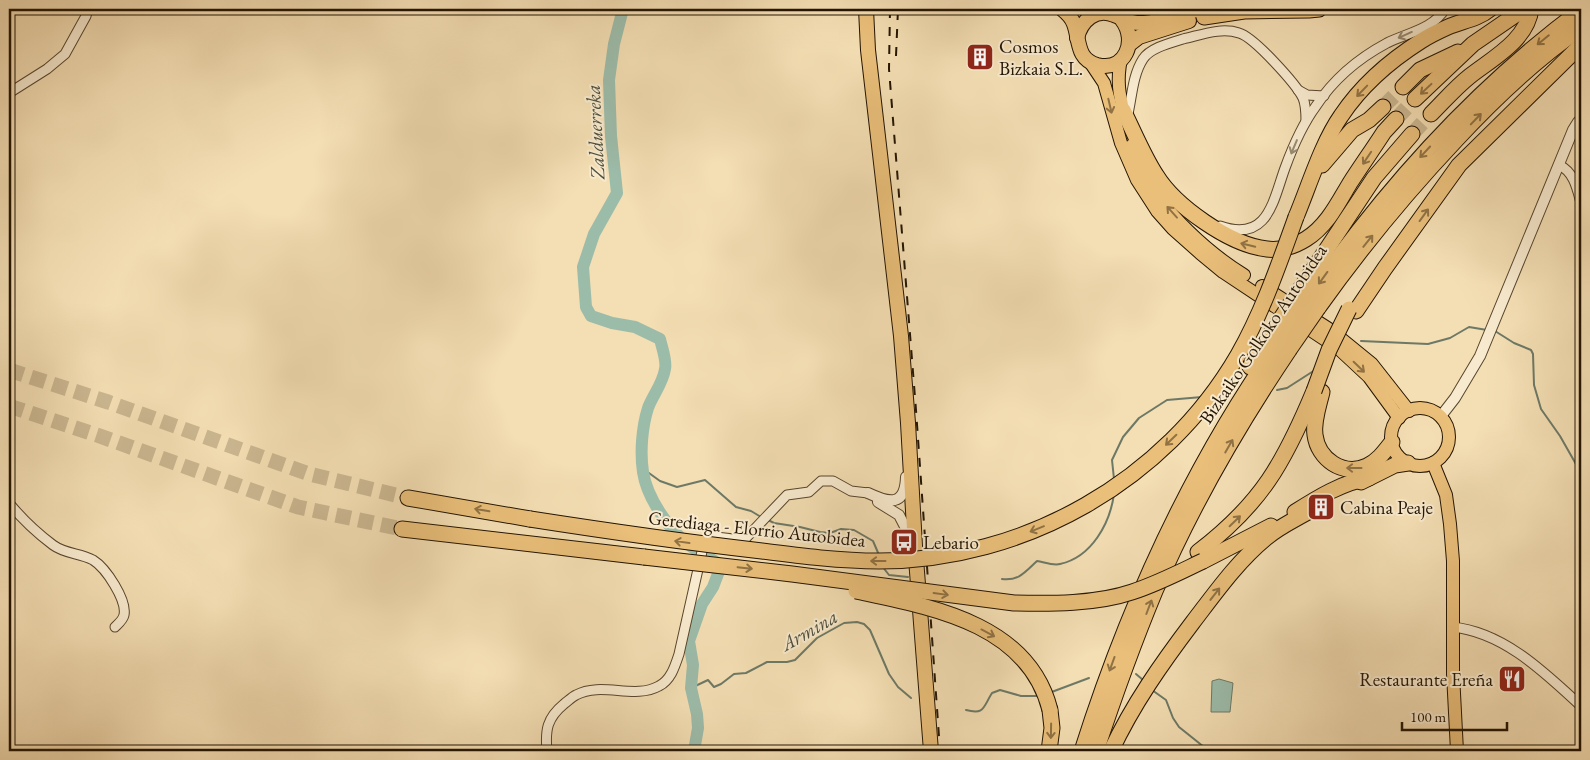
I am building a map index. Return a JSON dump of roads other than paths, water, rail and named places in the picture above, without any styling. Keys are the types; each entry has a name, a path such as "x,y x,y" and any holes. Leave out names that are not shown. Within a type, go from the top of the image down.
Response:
{"highway":[{"path":"866,9 867,43 901,336 931,751"},
{"path":"1062,9 1072,20 1080,52 1090,62 1106,66 1114,64 1127,52 1130,44 1128,27 1122,20 1107,12 1092,11 1079,29 1077,38"},
{"path":"1130,44 1138,37 1203,13 1223,9"},
{"path":"1244,11 1260,9"},
{"path":"1122,20 1132,23 1144,23 1173,16 1203,13 1319,9"},
{"path":"1307,190 1330,134 1340,116 1381,71 1424,39 1490,9"},
{"path":"1402,87 1420,70 1473,44 1524,10"},
{"path":"1431,114 1469,77 1525,29 1524,10"},
{"name":"Bizkaiko Golkoko Autobidea","path":"1309,299 1384,197 1430,147 1518,60 1581,10"},
{"name":"Bizkaiko Golkoko Autobidea","path":"1309,299 1354,258 1393,210 1463,133 1511,84 1581,28"},
{"path":"1415,99 1473,44"},
{"path":"1201,556 1260,494 1290,446 1318,391 1353,310 1459,165 1581,45"},
{"path":"1307,190 1317,172 1343,139 1383,107"},
{"path":"1125,114 1156,176 1171,193 1198,217 1219,232 1241,243 1266,250 1294,246 1307,239 1324,224 1384,132 1396,119"},
{"path":"1280,342 1309,299 1364,192 1412,134"},
{"name":"Gerediaga - Elorrio Autobidea","path":"408,498 702,545 801,556 879,561 951,554 1010,540 1039,529 1092,501 1136,471 1177,434 1210,396 1236,357 1260,313 1307,190"},
{"path":"1280,342 1309,299"},
{"name":"Bizkaiko Golkoko Autobidea","path":"1082,751 1120,642 1182,502 1216,440 1256,374 1280,342"},
{"name":"Bizkaiko Golkoko Autobidea","path":"1096,751 1155,590 1186,526 1229,446 1260,394 1280,342"},
{"path":"1318,391 1314,433 1323,456 1332,464 1351,469 1365,467 1381,456 1392,442"},
{"path":"1332,498 1395,465 1408,463"},
{"path":"402,528 792,574 1014,603 1058,603 1131,593 1201,556 1265,530 1337,489 1360,479 1369,478"},
{"path":"1111,751 1124,723 1142,694 1168,656 1234,570 1267,537 1308,512"},
{"path":"792,574 840,588 922,605 963,620 1005,642 1030,666 1045,692 1052,728 1049,751"}],"main road":[{"path":"1121,59 1118,86 1128,134 1145,175 1165,204 1207,248 1237,271 1321,324 1372,364 1409,410"},
{"path":"1090,62 1104,83 1121,143 1137,180 1157,211 1180,235 1223,272 1339,349 1369,377 1398,418"},
{"path":"1426,409 1441,416 1446,424 1449,432 1449,442 1441,458 1434,463 1416,466 1408,463 1397,454 1392,442 1394,425 1398,418 1409,410 1426,409"},
{"path":"1434,463 1446,495 1453,561 1452,627 1457,751"}],"street":[{"path":"9,93 47,69 65,54 88,9"},
{"path":"1173,16 1185,9"},
{"path":"1198,217 1227,228 1245,230 1256,225 1269,214 1301,130 1324,96 1347,71 1366,56 1386,44 1431,24 1439,18 1445,9"},
{"path":"1125,114 1134,78 1143,58 1163,44 1220,30 1239,32 1249,37 1298,90 1306,107 1306,120"},
{"path":"1298,90 1307,95 1324,96"},
{"path":"1441,416 1466,381 1488,340 1573,130 1581,119"},
{"path":"1559,165 1568,169 1572,175 1581,203"},
{"path":"547,751 545,735 549,721 558,709 576,695 600,690 644,690 659,686 668,679 679,654 706,540 711,537 743,539 754,532 787,495 810,492 825,480 833,480 854,492 868,493 882,500 890,501 898,498 904,492 906,485 908,423"},
{"path":"868,493 878,503 899,515 915,546"},
{"path":"9,503 21,518 55,546 66,552 92,560 104,570 116,588 124,606 124,617 115,627"},
{"path":"1452,627 1464,628 1489,636 1512,649 1551,678 1581,706"}],"waterway":[{"name":"Zalduerreka","path":"623,9 614,44 609,80 611,136 617,193 594,234 583,267 586,307 591,316 612,323 635,327 660,339 665,366 664,374 648,408 644,423 642,456 645,482 660,513 681,539 721,566 713,587 702,604 689,641 693,665 691,688 698,728 694,751"},
{"path":"1361,341 1428,344 1450,338 1469,327 1487,330"},
{"path":"1495,331 1514,343 1531,350 1533,354 1534,385 1541,409 1560,436 1581,473"},
{"path":"1277,390 1287,388 1315,370"},
{"path":"1114,479 1112,460 1123,437 1139,418 1167,400 1202,397"},
{"path":"642,468 660,481 677,487 705,480 736,507 751,511 761,517"},
{"path":"1002,579 1017,577 1037,561 1057,564 1071,560 1081,554 1098,537 1104,527 1114,494"},
{"path":"768,520 774,523 820,532 830,533 841,529 854,530 873,541 879,555"},
{"path":"882,566 889,575 908,577"},
{"name":"Armina","path":"691,688 708,680 714,687 734,674 746,673 767,662 795,660 817,638 844,623 857,622 864,624 870,630 889,674 898,687 911,698"},
{"name":"Armina","path":"1136,674 1143,680"},
{"name":"Armina","path":"1049,693 1089,678"},
{"name":"Armina","path":"966,710 980,711 992,693 1000,690 1021,696 1038,696"},
{"name":"Armina","path":"1152,690 1166,700 1173,718 1179,727 1209,751"}],"tunnel":[{"path":"1383,107 1403,87"},
{"path":"1396,119 1415,99"},
{"path":"1412,134 1431,114"},
{"path":"9,370 108,402 309,474 408,498"},
{"path":"9,406 97,435 298,507 402,529"}],"railway":[{"path":"890,9 889,69 940,751"},
{"path":"896,56 898,9"}],"place":[{"name":"Cosmos Bizkaia S.L.","path":"980,57"},
{"name":"Cabina Peaje","path":"1321,507"},
{"name":"Lebario","path":"904,542"},
{"name":"Restaurante Ereña","path":"1512,679"}]}
